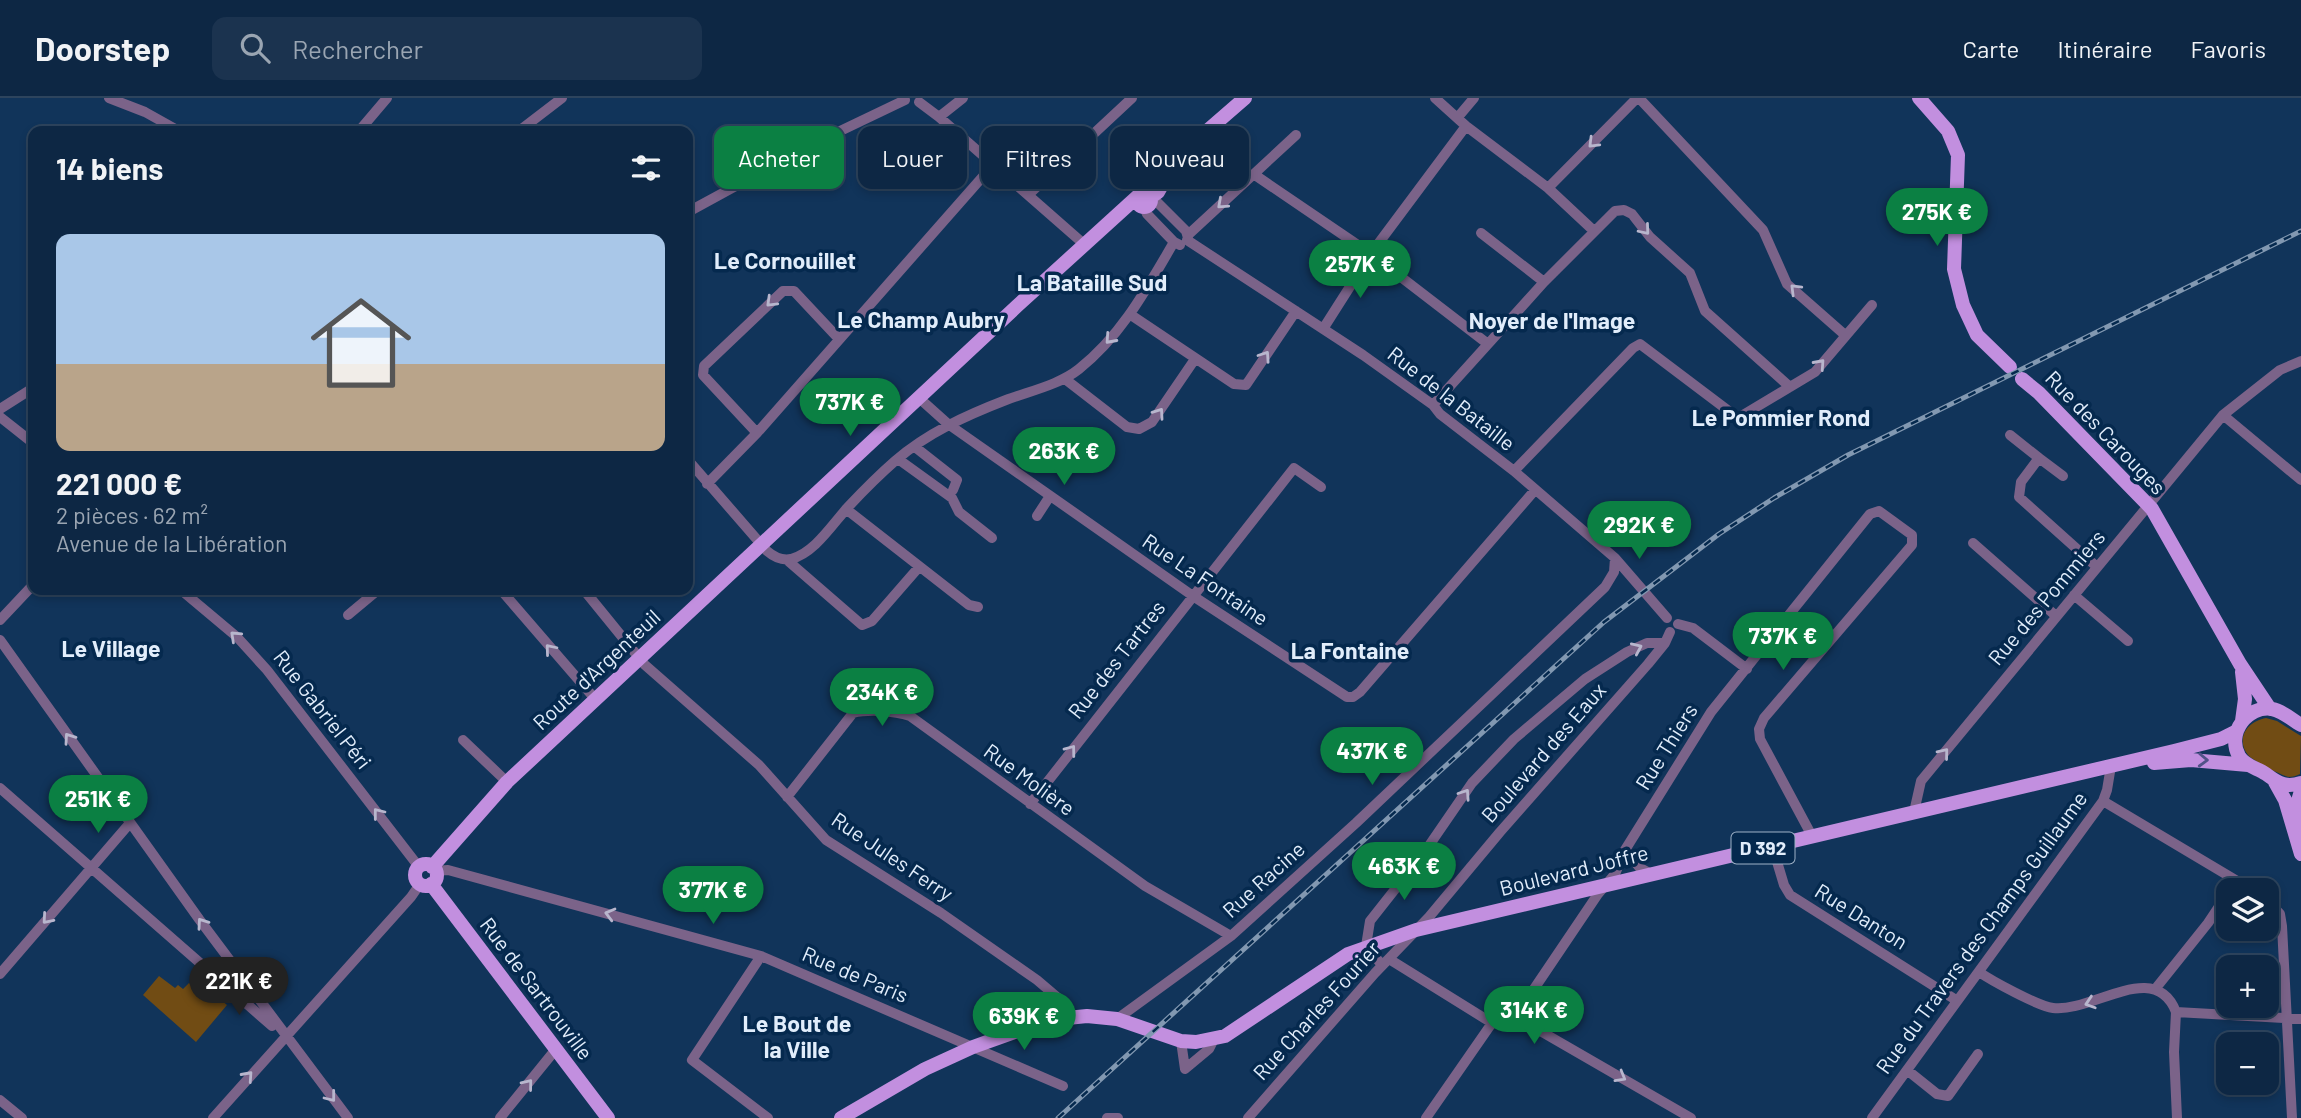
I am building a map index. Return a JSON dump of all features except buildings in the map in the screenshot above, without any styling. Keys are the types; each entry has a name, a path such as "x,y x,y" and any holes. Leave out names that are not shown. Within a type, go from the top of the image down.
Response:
{"main road":[{"name":"Route d'Argenteuil","path":"428,875 507,782 1085,245 1107,226 1158,192 1177,157 1245,98"},
{"path":"1919,98 1948,131 1958,155 1954,269 1963,305 1977,335 2010,367"},
{"name":"Rue des Carouges","path":"2022,379 2039,393 2152,509 2240,664 2277,711"},
{"name":"Rue des Carouges","path":"2240,664 2245,685 2240,726 2235,742 2238,754 2248,765"},
{"name":"Boulevard Joffre","path":"841,1118 925,1069 972,1047 1035,1024 1071,1016 1117,1019 1181,1041 1214,1039 1232,1033 1327,966 1366,946 1416,930 2221,739 2240,726 2256,710 2301,711"},
{"path":"2277,711 2301,725"},
{"name":"Boulevard Joffre","path":"2111,766 2191,760 2248,765"},
{"path":"2248,765 2276,782 2285,785 2301,783"},
{"path":"2276,782 2285,800 2301,854"},
{"path":"2301,791 2297,804 2301,825"},
{"name":"Rue de Sartrouville","path":"428,875 608,1118"}],"street":[{"path":"110,98 170,126"},
{"path":"363,126 387,98"},
{"path":"526,126 562,98"},
{"path":"939,117 963,98"},
{"path":"1028,195 1132,98"},
{"path":"1434,98 1548,187 1594,231"},
{"path":"1323,329 1462,121 1474,98"},
{"path":"1548,187 1638,98 1763,230 1787,284 1845,335"},
{"path":"693,209 813,144 905,99 910,105 919,100 981,155"},
{"path":"1145,200 1147,214 1180,245 1296,135"},
{"path":"1255,175 1371,254 1488,344"},
{"path":"708,484 981,184"},
{"path":"1021,189 1085,245"},
{"name":"Rue de la Bataille","path":"1145,200 1155,200 1188,237 1433,405 1440,414 1514,471 1615,558 1667,618 1674,618 1674,628"},
{"path":"1433,405 1544,282 1615,211 1624,210 1632,214 1650,237 1690,273 1705,311 1790,387"},
{"path":"1481,233 1544,282"},
{"path":"787,560 809,549 898,459 948,425 982,409 1065,379 1096,355 1131,315 1174,242"},
{"path":"757,433 703,374 704,366 783,291 794,291 839,339"},
{"path":"1514,471 1633,348 1640,344 1738,418 1815,372 1872,305"},
{"path":"1131,315 1234,384 1246,385 1296,311"},
{"path":"1065,379 1127,428 1139,429 1152,422 1195,359"},
{"name":"Rue des Pommiers","path":"1914,812 1921,781 2223,415 2280,370 2301,360"},
{"path":"0,409 28,391"},
{"name":"Rue La Fontaine","path":"919,398 948,425 1193,596 1342,695 1353,697 1535,490"},
{"path":"2223,415 2301,480"},
{"path":"0,416 28,439"},
{"path":"2010,435 2063,476"},
{"path":"915,447 957,481 953,490"},
{"path":"2039,458 2021,482 2019,497 2097,567"},
{"path":"898,459 952,498 959,512 992,538"},
{"path":"693,466 761,546 773,556 787,560 862,625 872,621 919,567"},
{"name":"Rue des Tartres","path":"1030,804 1293,468 1321,487"},
{"path":"1037,516 1050,496"},
{"path":"846,509 969,605 978,607"},
{"name":"Rue Thiers","path":"1511,1023 1598,894 1607,885 1625,850 1711,712 1870,514 1879,511 1912,535 1912,545 1764,718 1759,729 1760,739 1812,836"},
{"path":"1973,543 2056,616"},
{"name":"Rue Racine","path":"1117,1019 1231,936 1356,823 1605,587 1614,572 1615,558"},
{"path":"0,620 28,590"},
{"name":"Rue Gabriel Péri","path":"187,595 237,637 267,670 428,875"},
{"path":"348,615 372,595"},
{"path":"505,595 596,700"},
{"name":"Rue Jules Ferry","path":"588,595 640,658 674,693 749,756 832,844 941,913 1037,980 1064,1003 1071,1016"},
{"path":"2074,595 2128,641"},
{"path":"1674,628 1693,628 1747,670"},
{"name":"Boulevard des Eaux","path":"1416,930 1665,643 1674,628"},
{"path":"0,640 130,823 348,1118"},
{"path":"1665,643 1647,643 1627,652 1585,680 1514,739 1489,764 1370,921 1366,946 1386,962 1492,1023 1511,1023 1542,1032 1691,1118"},
{"name":"Rue Molière","path":"788,797 853,713 864,711 910,716 1145,886 1231,936"},
{"path":"463,740 507,782"},
{"name":"Rue du Travers des Champs Guillaume","path":"1872,1118 2103,801 2111,766"},
{"path":"0,788 286,1037"},
{"path":"2103,801 2233,878"},
{"path":"0,974 130,823"},
{"name":"Rue Danton","path":"1772,845 1784,885 1790,895 1956,1000"},
{"path":"1625,850 1640,868 1651,874"},
{"name":"Rue de Paris","path":"428,875 450,870 761,956 1063,1086"},
{"path":"213,1118 428,875"},
{"path":"2156,988 2216,911"},
{"path":"2279,913 2292,1118"},
{"name":"Rue Charles Fourier","path":"1248,1118 1416,930"},
{"path":"761,956 692,1060 768,1118"},
{"path":"1979,972 2052,1008 2079,1007 2122,991 2156,988 2176,1012 2174,1052 2177,1118"},
{"path":"2176,1012 2301,1019"},
{"path":"1426,1118 1492,1023"},
{"path":"1181,1041 1185,1069 1209,1049 1214,1039"},
{"path":"500,1118 556,1049"},
{"path":"1907,1070 1937,1094 1945,1097 1952,1093 1978,1054"},
{"path":"0,1100 22,1118"},
{"path":"1107,1118 1118,1118"}],"shaded area":[{"path":"2266,718 2277,721 2301,736 2300,774 2285,776 2261,764 2244,749 2245,731"},
{"path":"159,976 175,988 178,985 183,989 189,983 200,992 205,986 227,1005 196,1042 143,995"}],"railway":[{"path":"1058,1118 1604,622 1719,534 1848,455 2301,231"}],"district":[{"name":"Le Cornouillet","path":"785,261"},
{"name":"La Bataille Sud","path":"1092,283"},
{"name":"Le Champ Aubry","path":"921,320"},
{"name":"Noyer de l'Image","path":"1552,321"},
{"name":"Le Pommier Rond","path":"1781,418"},
{"name":"Le Village","path":"111,649"},
{"name":"La Fontaine","path":"1350,651"},
{"name":"Le Bout de la Ville","path":"797,1037"}]}
